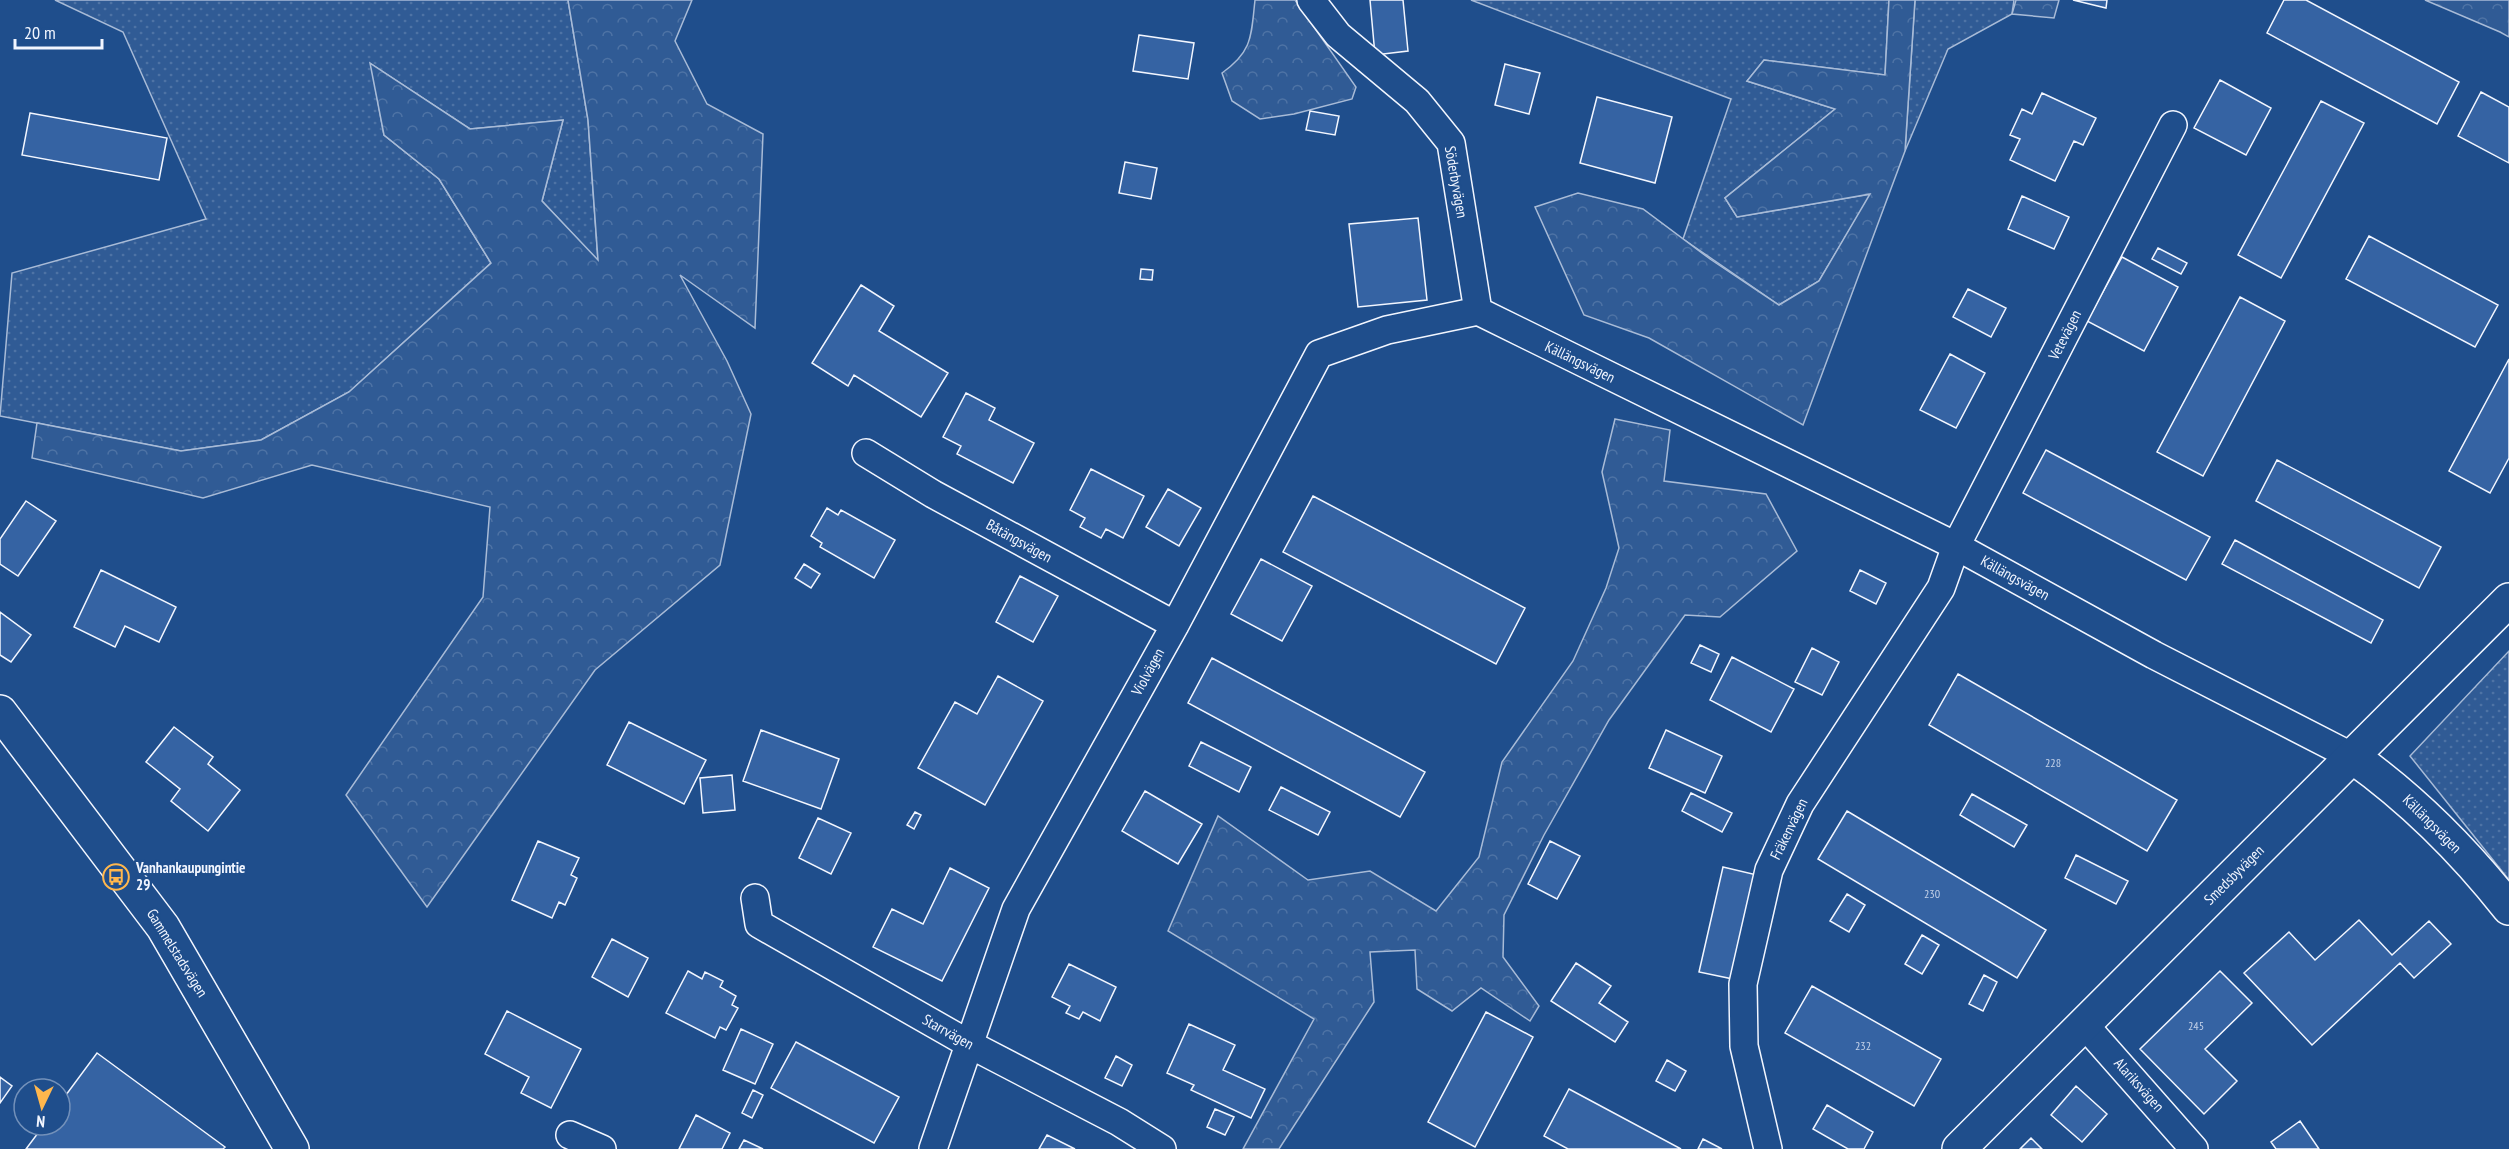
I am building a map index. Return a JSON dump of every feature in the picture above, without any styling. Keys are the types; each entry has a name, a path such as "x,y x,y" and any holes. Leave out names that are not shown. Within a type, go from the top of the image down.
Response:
{"main road":[{"name":"Smedsbyvägen","path":"1959,1149 2509,600"},
{"name":"Gammelstadsvägen","path":"0,712 163,927 292,1149"},
{"name":"Källängsvägen","path":"2353,758 2392,785 2482,874 2509,908"}],"street":[{"name":"Söderbyvägen","path":"1311,0 1338,35 1417,101 1451,143 1478,312"},
{"name":"Vetevägen","path":"1956,546 2173,125"},
{"name":"Källängsvägen","path":"1478,312 1956,546 2154,655 2353,758"},
{"name":"Violvägen","path":"933,1149 1016,909 1175,625 1319,354 1387,330 1478,312"},
{"name":"Båtängsvägen","path":"866,453 916,484 1175,625"},
{"name":"Fräkenvägen","path":"1768,1149 1744,1046 1743,984 1769,870 1800,804 1941,588 1956,546"},
{"name":"Starrvägen","path":"756,898 759,924 970,1045 1119,1122 1162,1149"},
{"name":"Alariksvägen","path":"2083,1023 2194,1149"},
{"path":"570,1135 602,1149"}],"green space":[{"path":"55,0 568,0 588,120 598,261 542,201 563,120 470,129 371,64 384,135 439,179 491,263 349,392 261,440 181,451 0,416 12,273 206,219 123,32"},
{"path":"568,0 692,0 675,41 707,104 763,134 755,328 680,275 727,361 751,414 720,565 595,670 427,907 346,795 483,597 490,507 312,465 203,498 32,458 37,423 181,451 261,440 349,392 491,263 439,179 384,135 370,63 470,129 563,120 542,201 598,260 588,120"},
{"path":"1255,0 1295,0 1356,87 1352,99 1294,114 1260,119 1232,101 1222,73 1240,57 1249,42"},
{"path":"1471,0 1889,0 1885,75 1764,60 1747,81 1835,109 1725,198 1737,217 1871,194 1819,281 1779,305 1683,239 1731,99"},
{"path":"1889,0 1915,0 1905,151 1803,425 1649,338 1584,315 1535,207 1578,193 1643,209 1710,259 1779,305 1819,281 1870,194 1737,217 1725,198 1835,109 1747,81 1764,60 1885,75"},
{"path":"1915,0 2014,0 2012,14 1948,49 1905,151"},
{"path":"2016,0 2059,0 2054,18 2012,14"},
{"path":"2425,0 2509,0 2509,37 2500,32"},
{"path":"1615,419 1670,430 1664,481 1766,494 1797,551 1720,617 1685,615 1609,720 1544,835 1504,915 1503,957 1539,1006 1530,1021 1481,988 1452,1011 1417,989 1415,950 1370,952 1374,1002 1279,1149 1243,1149 1314,1019 1168,931 1218,816 1308,880 1370,871 1436,911 1479,857 1502,762 1573,661 1606,588 1619,548 1602,472"},
{"path":"2509,651 2509,880 2410,756"}],"building":[{"path":"1370,0 1403,0 1408,51 1375,55"},
{"path":"2073,0 2107,0 2106,8"},
{"path":"2284,0 2306,0 2459,82 2437,124 2267,33"},
{"path":"1139,35 1194,43 1188,79 1133,71"},
{"path":"1505,64 1540,73 1529,114 1495,105"},
{"path":"2220,80 2271,108 2246,155 2194,128"},
{"path":"2481,92 2509,107 2509,163 2458,136"},
{"path":"2042,93 2096,118 2083,145 2074,141 2055,181 2010,160 2020,139 2010,135 2022,109 2032,114"},
{"path":"1597,97 1672,117 1655,183 1580,163"},
{"path":"2321,101 2364,123 2281,278 2238,255"},
{"path":"1310,111 1339,116 1335,135 1306,130"},
{"path":"30,113 167,138 159,180 22,155"},
{"path":"1125,162 1157,168 1151,199 1119,193"},
{"path":"2022,196 2069,217 2054,249 2008,229"},
{"path":"1418,218 1427,300 1358,307 1349,224"},
{"path":"2369,236 2498,305 2475,347 2346,279"},
{"path":"2158,248 2187,263 2181,274 2152,259"},
{"path":"2122,257 2178,287 2144,351 2087,321"},
{"path":"1141,269 1153,270 1152,280 1140,279"},
{"path":"861,285 894,306 879,331 948,373 921,417 854,375 848,386 812,363"},
{"path":"1968,289 2006,308 1991,337 1953,317"},
{"path":"2240,297 2285,321 2203,476 2157,452"},
{"path":"1950,354 1985,373 1956,428 1920,410"},
{"path":"2509,359 2509,458 2490,493 2449,471"},
{"path":"966,393 995,408 989,420 1034,443 1013,483 957,454 961,446 943,437"},
{"path":"2046,450 2210,537 2186,580 2023,493"},
{"path":"2277,460 2441,547 2419,588 2256,501"},
{"path":"1091,469 1144,496 1123,538 1106,529 1101,538 1080,527 1085,518 1070,510"},
{"path":"1168,489 1201,508 1179,546 1146,527"},
{"path":"1313,496 1525,608 1496,664 1283,552"},
{"path":"26,501 56,521 18,576 0,564 0,539"},
{"path":"827,508 838,515 841,510 895,540 874,578 820,547 822,543 811,536"},
{"path":"2235,540 2383,620 2371,643 2222,564"},
{"path":"1261,559 1312,586 1282,641 1231,614"},
{"path":"804,564 820,574 811,588 795,578"},
{"path":"101,570 176,607 159,642 125,626 115,647 74,627"},
{"path":"1860,570 1886,583 1876,604 1850,591"},
{"path":"1020,576 1058,596 1033,642 996,622"},
{"path":"0,612 31,635 11,662 0,655"},
{"path":"1700,645 1719,654 1711,672 1691,663"},
{"path":"1812,648 1839,662 1822,695 1795,682"},
{"path":"1732,657 1794,689 1771,732 1710,700"},
{"path":"1212,658 1425,772 1400,817 1188,703"},
{"path":"1958,674 2177,800 2147,851 1929,725"},
{"path":"998,676 1043,701 985,805 918,768 955,702 977,714"},
{"path":"629,722 706,760 684,804 607,765"},
{"path":"174,727 213,757 208,764 240,790 208,831 171,801 180,789 146,762"},
{"path":"761,730 839,759 821,809 743,781"},
{"path":"1666,730 1722,756 1705,793 1649,768"},
{"path":"1201,742 1251,767 1239,792 1189,766"},
{"path":"732,775 735,810 703,813 700,778"},
{"path":"1281,787 1330,812 1318,835 1269,810"},
{"path":"1145,791 1202,824 1178,864 1122,831"},
{"path":"1691,793 1732,813 1722,832 1682,811"},
{"path":"1972,794 2027,825 2014,847 1960,815"},
{"path":"1847,811 2046,930 2017,978 1818,859"},
{"path":"915,812 921,815 914,829 907,825"},
{"path":"818,818 851,833 831,874 799,858"},
{"path":"538,841 579,858 571,875 577,878 565,905 559,902 552,918 512,900"},
{"path":"1550,841 1580,856 1557,899 1528,884"},
{"path":"2076,855 2128,881 2116,904 2065,878"},
{"path":"1723,867 1757,875 1733,979 1699,972"},
{"path":"950,868 989,888 942,981 873,947 892,909 923,924"},
{"path":"1847,894 1865,905 1849,932 1830,921"},
{"path":"2359,920 2392,955 2429,921 2451,944 2414,978 2400,963 2312,1045 2244,973 2289,932 2315,960"},
{"path":"1922,935 1939,945 1922,974 1905,964"},
{"path":"612,939 648,958 628,997 592,977"},
{"path":"1576,963 1611,986 1599,1003 1628,1022 1615,1042 1551,1001"},
{"path":"1069,964 1116,987 1100,1021 1083,1012 1079,1019 1066,1013 1070,1006 1052,997"},
{"path":"688,971 702,979 705,972 723,981 720,987 736,996 732,1005 738,1008 726,1030 720,1027 715,1038 666,1013"},
{"path":"2220,971 2252,1003 2205,1049 2237,1081 2204,1114 2140,1049"},
{"path":"1984,975 1997,982 1983,1011 1969,1004"},
{"path":"1812,986 1941,1059 1914,1106 1785,1033"},
{"path":"507,1011 581,1049 551,1108 521,1093 529,1077 485,1054"},
{"path":"1486,1012 1533,1037 1475,1147 1428,1122"},
{"path":"1189,1024 1235,1045 1223,1070 1265,1089 1251,1118 1191,1090 1194,1085 1167,1073"},
{"path":"741,1029 773,1044 755,1084 723,1070"},
{"path":"796,1042 899,1097 874,1143 771,1088"},
{"path":"97,1053 225,1147 223,1149 26,1149 35,1137 72,1137 72,1087"},
{"path":"1116,1056 1132,1065 1122,1086 1105,1078"},
{"path":"1667,1060 1686,1071 1675,1091 1656,1081"},
{"path":"0,1077 12,1086 0,1103"},
{"path":"2076,1086 2107,1114 2082,1142 2051,1115"},
{"path":"1569,1089 1681,1149 1568,1149 1544,1136"},
{"path":"753,1090 763,1095 752,1118 742,1113"},
{"path":"1827,1105 1873,1132 1864,1149 1848,1149 1813,1129"},
{"path":"1215,1109 1234,1117 1225,1135 1207,1127"},
{"path":"696,1115 730,1133 722,1149 679,1149"},
{"path":"2300,1121 2319,1149 2276,1149 2271,1142"},
{"path":"1047,1135 1075,1149 1039,1149"},
{"path":"2031,1138 2042,1149 2020,1149"},
{"path":"1703,1139 1722,1149 1698,1149"},
{"path":"744,1140 763,1149 739,1149"}],"place":[{"name":"Vanhankaupungintie 29","path":"116,877"}]}
